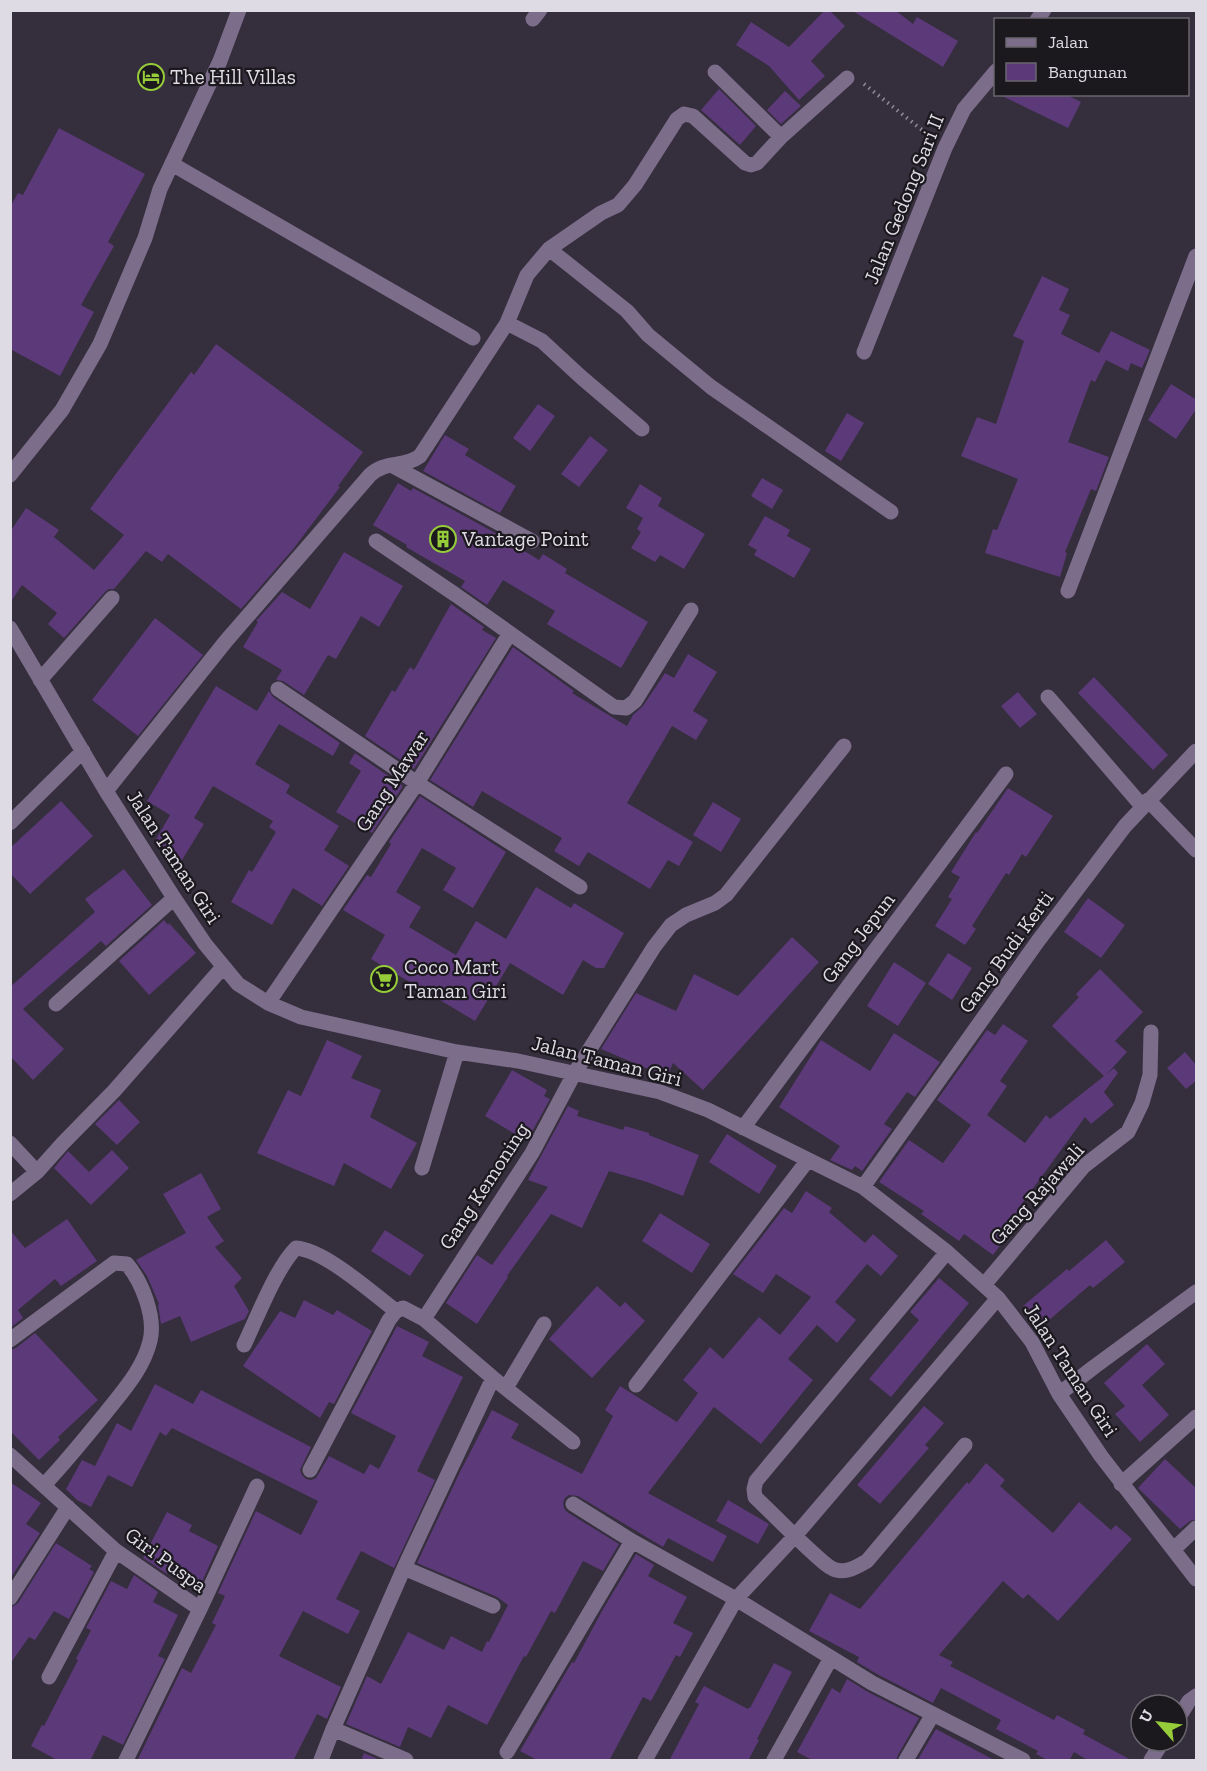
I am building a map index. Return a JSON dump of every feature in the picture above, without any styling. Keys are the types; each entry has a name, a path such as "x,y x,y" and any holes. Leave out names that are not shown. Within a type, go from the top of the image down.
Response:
{"street":[{"path":"10,475 62,411 100,344 145,238 159,189 220,62 239,10"},
{"path":"715,72 781,137"},
{"name":"Jalan Gedong Sari II","path":"864,352 945,148 964,109 994,72"},
{"path":"106,791 225,641 369,475 380,467 414,461 420,456 507,323 527,275 549,249 601,213 618,205 635,185 677,119 684,114 693,116 745,163 751,165 757,163 781,137 847,78"},
{"path":"172,164 473,338"},
{"path":"549,249 627,311 648,335 711,387 891,512"},
{"path":"1068,591 1197,256"},
{"path":"507,323 542,341 642,429"},
{"path":"392,465 532,541"},
{"path":"376,541 614,707 626,708 635,701 691,610"},
{"path":"40,680 112,598"},
{"name":"Jalan Taman Giri","path":"10,628 106,791 174,898 205,944 238,984 268,1004 301,1017 457,1052 518,1062 660,1092 708,1110 863,1187 947,1252 998,1298 1032,1342 1059,1394 1122,1484 1197,1579"},
{"name":"Gang Mawar","path":"268,1004 417,783 510,633"},
{"path":"278,689 417,783 580,886"},
{"path":"1048,697 1145,803 1197,850"},
{"name":"Gang Kemoning","path":"424,1319 531,1153 574,1074 654,947 671,925 726,895 844,746"},
{"path":"10,823 83,751"},
{"name":"Gang Budi Kerti","path":"863,1187 1038,941 1125,826 1197,752"},
{"name":"Gang Jepun","path":"743,1128 1006,774"},
{"path":"56,1004 174,898"},
{"path":"10,1194 37,1172 114,1091 223,967"},
{"name":"Gang Rajawali","path":"984,1285 1084,1166 1128,1132 1142,1103 1150,1075 1151,1032"},
{"path":"422,1168 457,1052"},
{"path":"10,1143 37,1172"},
{"path":"636,1385 808,1160"},
{"path":"244,1345 280,1270 296,1248 319,1254 396,1311"},
{"path":"947,1252 756,1480 754,1489 756,1497 794,1537 834,1570 843,1571 855,1568 867,1561 965,1445"},
{"path":"10,1340 114,1263 127,1264 136,1275 146,1300 152,1325 150,1342 132,1379 66,1462 44,1485"},
{"path":"1059,1394 1197,1292"},
{"path":"645,1761 736,1599 794,1537 998,1298"},
{"path":"310,1470 389,1320 396,1311 403,1308 424,1319 573,1442"},
{"path":"321,1761 404,1568 499,1383 544,1324"},
{"path":"1122,1484 1197,1417"},
{"name":"Giri Puspa","path":"11,1457 116,1551 200,1609 126,1761"},
{"path":"200,1609 257,1486"},
{"path":"573,1504 632,1541 736,1599 872,1683 1023,1761"},
{"path":"10,1598 68,1507"},
{"path":"1174,1549 1197,1528"},
{"path":"507,1752 632,1541"},
{"path":"49,1677 116,1551"},
{"path":"404,1568 493,1606"},
{"path":"774,1761 831,1658"},
{"path":"906,1761 933,1714"},
{"path":"333,1729 405,1761"}],"path":[{"path":"847,78 858,79 945,148"}],"building":[{"path":"825,10 829,10 845,26 811,61 825,76 799,100 769,66 736,45 751,22 789,47"},
{"path":"851,10 895,10 913,24 917,17 958,41 943,67"},
{"path":"719,89 756,126 740,145 701,110"},
{"path":"785,91 801,106 781,124 767,110"},
{"path":"1002,96 1069,96 1081,102 1068,128"},
{"path":"59,128 145,174 108,242 114,246 81,305 94,312 60,376 10,349 10,207 18,193 23,195"},
{"path":"1042,276 1069,289 1059,310 1070,315 1061,334 1099,353 1111,331 1150,350 1142,368 1131,363 1128,371 1106,360 1095,382 1091,380 1068,442 1109,457 1096,491 1091,489 1065,552 1067,553 1060,577 985,553 993,529 997,530 1018,479 961,456 977,417 996,424 1024,341 1013,336"},
{"path":"216,344 363,452 294,548 241,609 168,554 162,562 146,551 114,589 105,592 64,638 48,624 57,613 22,585 10,603 10,532 26,508 59,530 54,537 94,570 124,535 90,509 191,372 194,375"},
{"path":"1171,384 1197,400 1197,408 1176,439 1148,420"},
{"path":"538,404 555,416 530,451 513,438"},
{"path":"847,413 864,423 841,461 825,451"},
{"path":"445,435 469,449 465,455 516,486 500,513 423,471"},
{"path":"590,436 608,450 579,487 561,474"},
{"path":"762,478 783,490 772,509 751,496"},
{"path":"398,483 411,491 413,488 490,530 539,560 543,554 567,569 565,573 648,622 621,668 547,624 555,611 503,580 487,605 461,587 465,581 373,525"},
{"path":"640,484 662,498 658,506 705,534 684,569 660,555 655,562 631,548 641,532 637,529 643,518 626,508"},
{"path":"765,516 790,530 787,536 811,549 794,578 754,555 757,550 748,545"},
{"path":"344,552 403,586 379,627 361,616 336,659 328,655 304,695 283,681 276,680 282,670 243,647 258,622 256,621 282,592 310,609"},
{"path":"451,604 484,627 482,630 496,638 414,769 365,736 392,690 395,692 410,667 414,670"},
{"path":"155,618 203,655 138,736 92,700"},
{"path":"513,647 574,691 572,693 627,726 665,673 674,678 688,654 717,672 693,711 708,720 696,740 672,726 627,803 693,842 679,866 668,860 650,889 588,852 579,866 554,851 562,838 482,791 473,807 430,780"},
{"path":"1094,677 1168,755 1153,770 1078,693"},
{"path":"216,686 257,711 269,691 273,697 340,743 333,756 279,724 255,764 290,785 286,793 339,826 324,850 349,866 322,906 293,888 272,925 231,902 249,870 252,872 276,832 269,827 273,821 213,786 194,818 204,824 182,860 154,843 170,815 147,801"},
{"path":"1018,692 1037,714 1020,728 1001,706"},
{"path":"355,753 403,786 372,833 336,812 361,771 349,763"},
{"path":"1008,788 1053,816 1026,857 1022,854 1009,875 1006,873 972,926 976,929 965,945 935,926 952,899 948,897 960,877 951,872"},
{"path":"420,796 506,852 473,908 443,890 456,868 422,848 396,892 421,907 409,927 456,955 476,921 506,939 536,887 571,908 574,903 624,933 604,968 596,968 583,960 563,995 510,963 475,1021 371,959 385,935 343,910 367,875 371,877 391,844 389,842"},
{"path":"61,801 93,836 30,894 10,873 10,848"},
{"path":"713,802 741,819 721,852 693,835"},
{"path":"124,869 152,905 106,946 101,941 23,1009 64,1049 33,1080 10,1056 10,987 95,912 85,899"},
{"path":"1088,898 1125,925 1101,958 1064,932"},
{"path":"164,920 196,953 149,995 119,961"},
{"path":"792,937 819,962 703,1090 673,1063 667,1077 601,1049 636,993 676,1011 694,974 738,996"},
{"path":"948,953 972,968 952,1000 928,984"},
{"path":"894,962 926,983 898,1026 867,1006"},
{"path":"1100,969 1143,1012 1115,1041 1127,1052 1106,1075 1114,1068 1118,1073 1104,1092 1114,1105 1091,1124 1085,1117 1016,1212 1022,1216 993,1255 964,1234 959,1241 921,1214 924,1211 879,1182 909,1140 943,1163 971,1125 937,1100 987,1030 995,1035 1003,1024 1028,1041 1000,1081 1007,1086 987,1115 1025,1143 1046,1115 1050,1119 1104,1076 1052,1026 1079,997 1076,994"},
{"path":"894,1033 940,1062 915,1097 907,1092 884,1124 892,1129 862,1171 855,1166 852,1170 830,1160 840,1146 779,1107 821,1040 870,1071"},
{"path":"327,1040 362,1056 351,1078 381,1090 370,1117 417,1143 391,1189 344,1163 334,1186 257,1153 288,1090 301,1096"},
{"path":"1185,1052 1197,1066 1197,1080 1186,1089 1167,1068"},
{"path":"512,1070 547,1090 544,1096 550,1099 527,1141 485,1116"},
{"path":"119,1100 140,1122 117,1145 95,1124"},
{"path":"568,1106 579,1111 577,1116 623,1130 625,1126 649,1133 649,1135 699,1155 683,1196 609,1171 582,1228 551,1214 507,1276 477,1324 446,1303 477,1255 492,1265 548,1187 528,1180"},
{"path":"727,1134 777,1166 759,1194 709,1162"},
{"path":"112,1150 129,1168 91,1205 54,1168 68,1151 89,1172"},
{"path":"201,1173 221,1209 207,1217 224,1241 215,1247 242,1278 234,1286 249,1311 245,1319 191,1342 180,1316 161,1324 159,1304 147,1276 136,1260 186,1233 163,1194"},
{"path":"806,1191 832,1208 829,1212 865,1243 873,1234 898,1256 881,1276 867,1264 835,1302 856,1320 837,1343 817,1325 788,1359 813,1380 761,1444 714,1407 648,1493 727,1536 713,1562 668,1538 663,1547 578,1496 569,1495 563,1503 567,1512 619,1544 603,1571 583,1561 555,1613 551,1611 526,1657 524,1656 487,1725 448,1705 431,1738 408,1727 400,1747 346,1724 367,1676 381,1684 408,1632 444,1650 451,1636 482,1652 508,1605 497,1597 417,1563 492,1410 519,1424 511,1438 582,1474 613,1416 605,1410 620,1386 677,1422 698,1393 683,1380 710,1347 723,1359 759,1317 780,1335 811,1297 776,1274 763,1293 733,1274 784,1208 792,1213"},
{"path":"660,1213 710,1244 692,1273 642,1241"},
{"path":"67,1219 97,1261 61,1286 55,1279 18,1310 23,1318 10,1328 10,1230 25,1248"},
{"path":"385,1230 424,1255 410,1276 371,1251"},
{"path":"1106,1240 1125,1262 1093,1288 1090,1285 1041,1327 1023,1306"},
{"path":"939,1278 969,1303 891,1397 869,1379 919,1320 910,1312"},
{"path":"597,1286 620,1307 625,1302 645,1321 592,1378 549,1339"},
{"path":"304,1300 333,1315 337,1310 372,1331 334,1404 329,1402 320,1418 243,1366 280,1311 295,1318"},
{"path":"397,1326 429,1342 422,1356 463,1377 417,1471 435,1480 394,1568 361,1551 336,1599 360,1611 348,1634 303,1611 279,1656 341,1687 327,1719 317,1714 293,1761 137,1761 182,1668 191,1673 216,1625 212,1623 225,1596 218,1593 256,1511 301,1535 318,1501 172,1428 166,1436 160,1432 132,1487 108,1475 91,1507 77,1500 66,1489 82,1460 95,1466 117,1423 131,1431 155,1384 193,1404 201,1390 311,1447 300,1470 306,1479 316,1478 329,1456 364,1474 370,1464 379,1469 396,1436 351,1413"},
{"path":"35,1333 98,1400 58,1437 60,1440 39,1460 10,1431 10,1350"},
{"path":"1147,1344 1165,1364 1142,1385 1169,1415 1140,1442 1115,1414 1125,1406 1104,1383"},
{"path":"924,1406 944,1423 925,1445 929,1448 880,1504 857,1485"},
{"path":"1165,1459 1197,1489 1197,1519 1190,1521 1180,1529 1138,1488"},
{"path":"986,1463 1005,1480 1000,1486 1053,1533 1079,1502 1111,1530 1116,1525 1132,1539 1058,1621 1028,1594 1023,1599 1003,1581 939,1655 953,1662 950,1666 1054,1720 1057,1715 1085,1730 1083,1734 1133,1761 1089,1761 1074,1752 1069,1761 1049,1761 1036,1754 1038,1751 996,1729 1001,1720 941,1688 933,1703 877,1674 857,1662 859,1657 809,1631 830,1593 860,1609 967,1482 969,1484"},
{"path":"10,1482 41,1503 26,1524 40,1533 10,1579"},
{"path":"728,1500 769,1524 758,1544 716,1521"},
{"path":"167,1512 192,1525 189,1531 218,1546 201,1584 170,1568 167,1574 143,1558"},
{"path":"56,1543 92,1566 89,1569 94,1572 69,1619 54,1611 35,1640 29,1637 10,1664 10,1608 18,1603"},
{"path":"636,1554 654,1565 648,1576 687,1597 673,1623 693,1633 680,1657 676,1655 651,1701 643,1697 609,1761 539,1761 520,1751 572,1662 574,1663"},
{"path":"134,1575 158,1592 153,1602 178,1615 158,1656 165,1659 123,1745 103,1735 90,1761 59,1761 31,1746 42,1725 44,1726 78,1660 76,1659 91,1630 86,1628 111,1581 127,1589"},
{"path":"774,1663 792,1672 748,1761 669,1761 699,1704 695,1702 704,1686 748,1709"},
{"path":"847,1679 919,1718 896,1761 814,1761 797,1752 832,1688 840,1693"},
{"path":"936,1729 996,1761 917,1761"},
{"path":"364,1753 382,1761 361,1761"}],"place":[{"name":"The Hill Villas","path":"151,77"},
{"name":"Vantage Point","path":"443,539"},
{"name":"Coco Mart Taman Giri","path":"384,979"}]}
